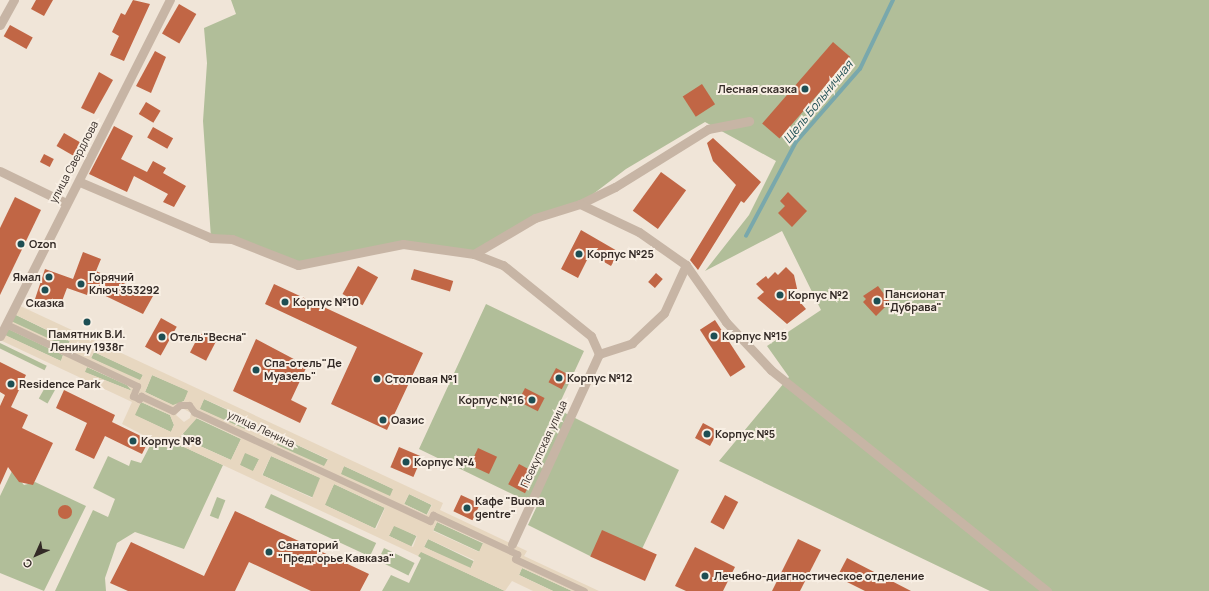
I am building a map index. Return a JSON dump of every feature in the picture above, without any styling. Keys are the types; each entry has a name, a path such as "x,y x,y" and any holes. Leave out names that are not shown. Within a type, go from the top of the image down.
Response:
{"street":[{"path":"0,25 14,0"},
{"name":"улица Свердлова","path":"0,336 3,323 66,203 80,182 170,0"},
{"path":"474,254 535,218 580,204 615,187 708,129 749,122"},
{"path":"0,170 66,203"},
{"path":"80,182 211,238 232,239 298,265 403,244 474,254 502,265 590,336 599,354 632,342 664,313 686,265"},
{"path":"580,204 639,232 686,265 726,322 771,370 1047,591"},
{"name":"улица Ленина","path":"3,323 137,386 133,396 139,399 141,396 173,411 187,404 194,412 430,521 433,515 517,554 515,559 584,591"},
{"name":"Псекупская улица","path":"512,544 599,354"}],"green space":[{"path":"231,0 1209,0 1209,591 990,591 719,461 789,377 767,346 821,310 782,231 705,271 749,215 776,161 705,122 626,169 580,204 535,218 474,254 403,244 298,265 232,239 211,238 203,121 207,63 204,28 236,14"},
{"path":"486,304 584,351 557,409 679,470 642,549 590,556 528,525 537,506 419,449"},
{"path":"14,314 70,341 66,348 10,321"},
{"path":"6,327 63,355 61,361 2,334"},
{"path":"0,343 47,366 45,370 0,349"},
{"path":"94,352 143,375 140,381 91,358"},
{"path":"87,367 127,385 132,391 84,372"},
{"path":"152,375 189,391 184,401 174,406 145,392"},
{"path":"48,382 57,387 48,403 39,399"},
{"path":"204,399 249,420 245,430 199,409"},
{"path":"141,402 170,415 174,425 171,432 134,415"},
{"path":"196,418 241,439 231,460 180,437"},
{"path":"280,437 328,459 324,468 276,445"},
{"path":"153,440 167,447 171,441 223,465 184,549 135,532 117,543 105,578 106,591 55,591 93,510 108,517 115,499 93,488 108,456 129,466 131,460 141,463"},
{"path":"245,452 259,459 253,472 239,464"},
{"path":"271,456 321,478 313,498 262,475"},
{"path":"344,466 394,489 390,497 340,474"},
{"path":"12,471 24,485 35,482 86,506 44,591 0,573 0,496"},
{"path":"334,484 385,508 375,529 324,505"},
{"path":"271,494 376,543 370,557 265,508"},
{"path":"409,494 431,505 427,515 404,504"},
{"path":"217,497 225,500 218,519 210,516"},
{"path":"437,522 483,544 479,552 433,530"},
{"path":"394,525 416,536 411,547 389,536"},
{"path":"428,539 474,561 470,569 424,547"},
{"path":"384,548 415,563 408,575 378,561"},
{"path":"420,551 505,591 382,591 391,575 409,583 421,558 418,556"},
{"path":"522,568 572,591 553,591 519,575"}],"shaded area":[{"path":"16,304 443,503 440,510 527,551 524,556 599,591 572,591 522,568 519,575 553,591 533,591 512,581 505,591 421,552 418,556 171,441 168,448 122,424 132,402 0,340","holes":["14,314 70,341 67,347 11,321","6,328 63,355 61,361 3,334","94,352 143,375 140,380 91,358","87,367 127,385 132,391 85,372","152,375 188,391 184,401 173,405 145,392","204,399 249,419 245,429 200,409","141,402 170,415 174,425 171,432 135,415","182,408 191,413 190,418 184,422 176,415","197,418 241,439 231,460 180,437","280,437 328,459 324,466 277,445","245,453 259,459 253,471 240,465","271,456 320,478 312,498 262,475","344,466 393,489 390,496 341,474","334,484 385,508 376,529 325,505","409,494 432,505 427,515 404,504","437,522 483,543 479,552 433,531","394,526 417,536 413,547 389,536","428,539 474,560 471,568 424,547"]}],"building":[{"path":"36,0 53,0 44,16 31,9"},
{"path":"133,0 150,4 124,61 110,55 119,36 112,32 121,13 125,15"},
{"path":"179,4 196,14 179,43 162,33"},
{"path":"10,25 33,38 26,49 4,36"},
{"name":"Лесная сказка","path":"833,42 850,57 780,139 762,124"},
{"path":"155,51 166,57 151,93 136,86"},
{"path":"99,72 113,80 94,114 81,108"},
{"path":"702,84 715,104 696,117 683,97"},
{"path":"146,102 161,111 153,123 139,114"},
{"path":"114,126 133,136 121,159 147,172 153,161 166,168 163,173 186,186 174,207 163,202 168,194 134,176 127,192 89,174"},
{"path":"153,127 173,138 167,149 147,137"},
{"path":"64,133 81,143 74,156 57,146"},
{"path":"713,138 761,182 744,203 741,201 698,270 690,260 736,185 713,161 707,143"},
{"path":"44,154 54,159 50,167 40,162"},
{"path":"661,172 686,190 658,229 633,211"},
{"path":"788,192 807,211 792,227 778,213 785,206 780,201"},
{"path":"15,197 41,210 0,295 0,228"},
{"name":"Корпус №25","path":"581,230 619,252 611,266 590,254 578,278 561,269"},
{"path":"83,252 101,259 96,271 153,296 143,314 89,288 87,295 67,288 59,309 35,299 45,269 73,279"},
{"path":"358,266 378,277 363,305 342,294"},
{"name":"Корпус №2","path":"786,267 794,275 800,302 806,309 787,324 757,298 764,292 756,284 766,276 768,279 775,272 778,275"},
{"path":"414,269 453,281 450,292 411,280"},
{"path":"656,273 663,279 655,288 648,282"},
{"name":"Столовая №1","path":"274,284 423,353 387,430 331,404 357,347 265,304"},
{"name":"Пансионат \"Дубрава\"","path":"878,286 890,302 876,316 863,302 866,299 863,296"},
{"name":"Отель\"Весна\"","path":"161,318 177,327 161,356 145,347"},
{"path":"715,320 745,367 730,377 700,330"},
{"path":"200,333 216,341 206,361 190,353"},
{"path":"256,339 307,366 291,400 307,408 300,423 233,391"},
{"path":"0,362 26,375 11,407 28,415 22,428 53,443 33,485 19,482 8,467 0,485 0,406 5,395 0,392"},
{"name":"Корпус №12","path":"556,368 569,375 562,389 548,382"},
{"name":"Корпус №16","path":"525,388 545,398 538,411 518,401"},
{"path":"64,390 115,415 112,422 149,440 142,454 105,436 94,459 75,450 87,423 56,408"},
{"name":"Корпус №5","path":"703,423 718,431 710,446 695,438"},
{"name":"Корпус №4","path":"399,447 422,457 413,477 390,467"},
{"path":"478,448 497,457 489,474 470,465"},
{"path":"519,464 536,473 525,493 508,484"},
{"name":"Кафе \"Buona gentre\"","path":"461,495 480,504 472,520 453,511"},
{"path":"725,495 738,502 724,529 710,522"},
{"path":"62,505 68,505 72,509 72,515 68,519 62,519 58,515 58,509"},
{"name":"Санаторий \"Предгорье Кавказа\"","path":"235,511 369,574 360,591 311,591 249,562 235,591 128,591 110,583 131,542 204,576"},
{"path":"602,530 657,554 645,581 590,556"},
{"path":"798,539 821,550 800,591 772,591"},
{"name":"Лечебно-диагностическое отделение","path":"695,547 735,567 723,591 686,591 675,586"},
{"path":"847,558 911,591 865,591 837,577"}],"waterway":[{"name":"Щель Больничная","path":"746,236 796,142 860,69 893,0"}],"place":[{"name":"Лесная сказка","path":"805,89"},
{"name":"Ozon","path":"21,244"},
{"name":"Корпус №25","path":"579,254"},
{"name":"Ямал","path":"49,277"},
{"name":"Горячий Ключ 353292","path":"81,284"},
{"name":"Сказка","path":"45,290"},
{"name":"Корпус №2","path":"780,295"},
{"name":"Пансионат \"Дубрава\"","path":"877,301"},
{"name":"Корпус №10","path":"285,302"},
{"name":"Памятник В.И. Ленину 1938г","path":"87,322"},
{"name":"Корпус №15","path":"714,336"},
{"name":"Отель\"Весна\"","path":"162,337"},
{"name":"Спа-отель\"Де Муазель\"","path":"256,370"},
{"name":"Корпус №12","path":"559,378"},
{"name":"Столовая №1","path":"377,379"},
{"name":"Residence Park","path":"11,384"},
{"name":"Корпус №16","path":"532,400"},
{"name":"Оазис","path":"383,420"},
{"name":"Корпус №5","path":"707,434"},
{"name":"Корпус №8","path":"133,441"},
{"name":"Корпус №4","path":"406,462"},
{"name":"Кафе \"Buona gentre\"","path":"467,508"},
{"name":"Санаторий \"Предгорье Кавказа\"","path":"269,552"},
{"name":"Лечебно-диагностическое отделение","path":"705,576"}]}
